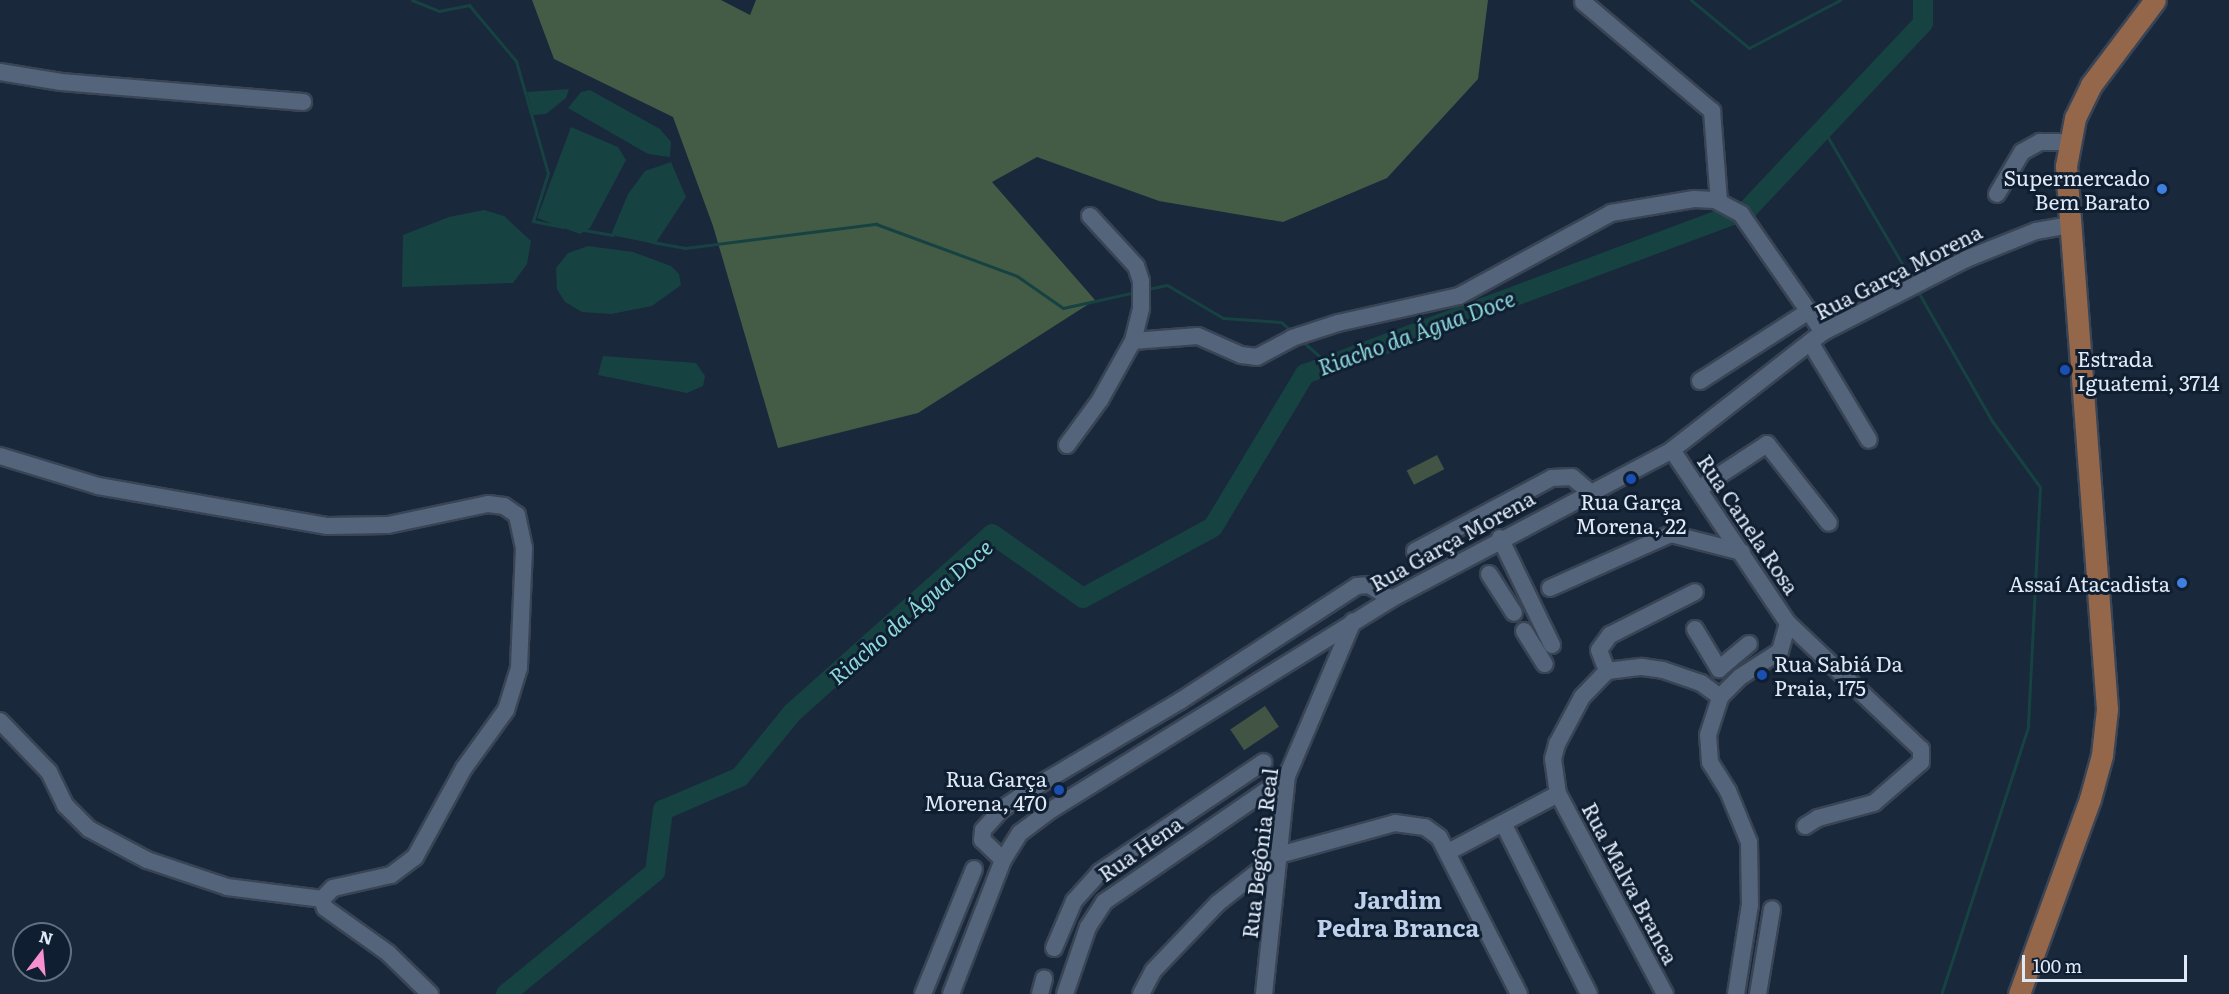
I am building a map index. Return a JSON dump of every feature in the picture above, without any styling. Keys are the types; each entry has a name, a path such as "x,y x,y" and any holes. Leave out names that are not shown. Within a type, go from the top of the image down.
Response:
{"main road":[{"path":"2019,994 2090,799 2102,755 2108,709 2069,225 2066,166 2069,142 2091,85 2156,0"}],"street":[{"path":"1582,3 1712,111 1719,202"},
{"path":"0,72 61,82 303,102"},
{"path":"1997,194 2022,152 2040,142 2069,142"},
{"path":"1133,341 1198,336 1241,355 1257,357 1292,338 1338,323 1459,296 1611,213 1694,199 1719,202 1741,214 1809,311 1816,337 1869,440"},
{"path":"1067,445 1100,400 1133,341 1142,293 1136,266 1090,216"},
{"name":"Rua Garça Morena","path":"951,994 1003,860 1020,832 1353,621 1500,538 1671,450 1816,337 1966,259 2036,231 2069,225"},
{"path":"1700,381 1809,311"},
{"path":"1700,488 1767,444 1829,523"},
{"name":"Rua Canela Rosa","path":"1671,450 1700,488 1788,623 1921,749 1921,762 1874,803 1818,818 1805,826"},
{"path":"0,456 98,486 328,526 388,525 488,504 504,506 517,514 524,548 519,669 509,702 464,768 415,857 391,875 333,888 322,899"},
{"path":"1415,551 1552,478 1572,477 1590,492"},
{"path":"1550,588 1671,534 1742,552"},
{"path":"1500,538 1548,638 1527,636 1545,664"},
{"path":"1488,574 1514,613"},
{"path":"1003,860 982,840 983,830 1002,809 1030,790 1180,701 1357,586 1369,585 1391,599"},
{"path":"1504,598 1523,588"},
{"path":"1607,671 1599,650 1610,635 1695,592"},
{"name":"Rua Begônia Real","path":"1264,994 1287,776 1353,621"},
{"path":"1736,994 1750,905 1751,860 1742,820 1708,754 1708,735 1720,697 1740,677 1780,651 1788,623"},
{"path":"1695,629 1719,669"},
{"path":"1701,683 1749,644"},
{"path":"1448,852 1504,825 1558,794 1553,772 1557,744 1582,697 1607,671 1642,667 1701,683 1720,697"},
{"path":"0,721 49,772 65,805 89,829 147,860 227,887 322,899"},
{"path":"1054,948 1062,925 1085,887 1118,857 1264,762"},
{"name":"Rua Hena","path":"1065,994 1088,927 1099,908 1174,851 1287,776"},
{"name":"Rua Malva Branca","path":"1558,794 1665,994"},
{"path":"1141,994 1153,971 1186,934 1218,903 1279,855 1395,823 1425,826 1439,837 1519,994"},
{"path":"1504,825 1589,994"},
{"path":"1160,831 1174,851"},
{"path":"923,994 974,869"},
{"path":"322,899 325,908 388,953 430,994"},
{"path":"1758,994 1772,909"}],"shaded area":[{"path":"532,0 721,0 750,15 756,0 1488,0 1478,79 1387,178 1283,222 1159,201 1037,157 992,182 1095,300 918,413 778,448 713,226 673,117 554,59"},
{"path":"569,89 566,98 546,114 533,115 527,92"},
{"path":"590,90 660,129 671,142 670,157 648,154 568,108 581,92"},
{"path":"571,127 618,147 626,160 590,228 580,234 537,218"},
{"path":"671,162 686,197 655,244 611,235 628,194 645,171"},
{"path":"484,210 504,216 531,241 527,264 513,283 402,287 403,235 449,217"},
{"path":"588,246 633,252 671,266 679,274 681,285 652,306 611,314 582,312 565,302 557,289 556,268 568,253"},
{"path":"603,356 696,363 705,376 703,386 687,393 598,375"},
{"path":"1437,455 1444,469 1414,485 1407,470"},
{"path":"1265,706 1279,727 1244,750 1230,729"}],"waterway":[{"path":"412,0 439,11 469,5 516,61 548,173 533,221 563,227"},
{"path":"1691,0 1749,48 1840,0"},
{"name":"Riacho da Água Doce","path":"506,994 655,872 663,810 740,777 792,713 992,534 1083,598 1213,527 1305,374 1748,209 1923,23 1923,0"},
{"path":"1823,129 1912,281"},
{"path":"652,242 685,248 876,224 1017,276 1063,308 1136,292"},
{"path":"584,230 613,235"},
{"path":"1148,289 1167,285 1223,318 1281,322 1293,332"},
{"path":"1917,290 1992,421 2040,487 2028,727 1941,994"},
{"path":"1302,341 1330,365"}],"place":[{"name":"Supermercado Bem Barato","path":"2162,189"},
{"name":"Estrada Iguatemi, 3714","path":"2065,370"},
{"name":"Rua Garça Morena, 22","path":"1631,479"},
{"name":"Assaí Atacadista","path":"2182,583"},
{"name":"Rua Sabiá Da Praia, 175","path":"1762,675"},
{"name":"Rua Garça Morena, 470","path":"1059,790"}],"district":[{"name":"Jardim Pedra Branca","path":"1398,913"}]}
